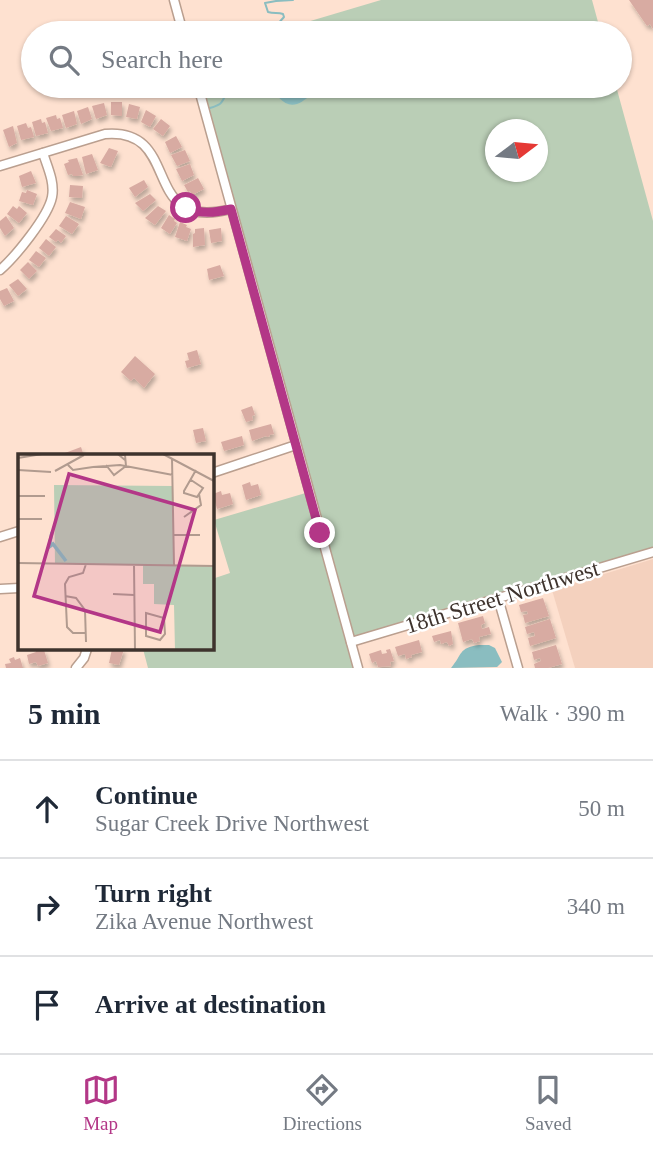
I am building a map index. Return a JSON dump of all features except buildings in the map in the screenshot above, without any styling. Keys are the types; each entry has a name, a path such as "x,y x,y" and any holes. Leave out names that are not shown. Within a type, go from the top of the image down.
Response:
{"street":[{"path":"174,0 180,21"},
{"path":"201,98 358,668"},
{"path":"0,166 104,134 120,134 133,137 144,144 152,154 173,199 186,208 200,213 231,209"},
{"path":"0,270 49,208 53,195 43,153"},
{"path":"214,472 296,446"},
{"path":"0,537 18,531"},
{"name":"18th Street Northwest","path":"351,642 653,552"},
{"path":"0,589 18,588"},
{"path":"498,598 518,668"},
{"path":"76,668 87,650"}],"shaded area":[{"path":"653,559 653,668 575,668 552,590"}],"green space":[{"path":"381,0 592,0 598,21 310,21"},
{"path":"201,98 619,98 653,221 653,552 352,642 358,668 148,668 143,650 214,650 214,578 230,573 214,520 309,492"}],"water":[{"path":"280,98 307,98 293,105"},
{"path":"479,645 495,648 502,662 497,667 451,668 464,650"}],"waterway":[{"path":"280,21 283,14 268,12 265,3 293,0"},
{"path":"210,108 224,98"}],"route":[{"path":"186,208 200,213 231,209 320,533"}]}
